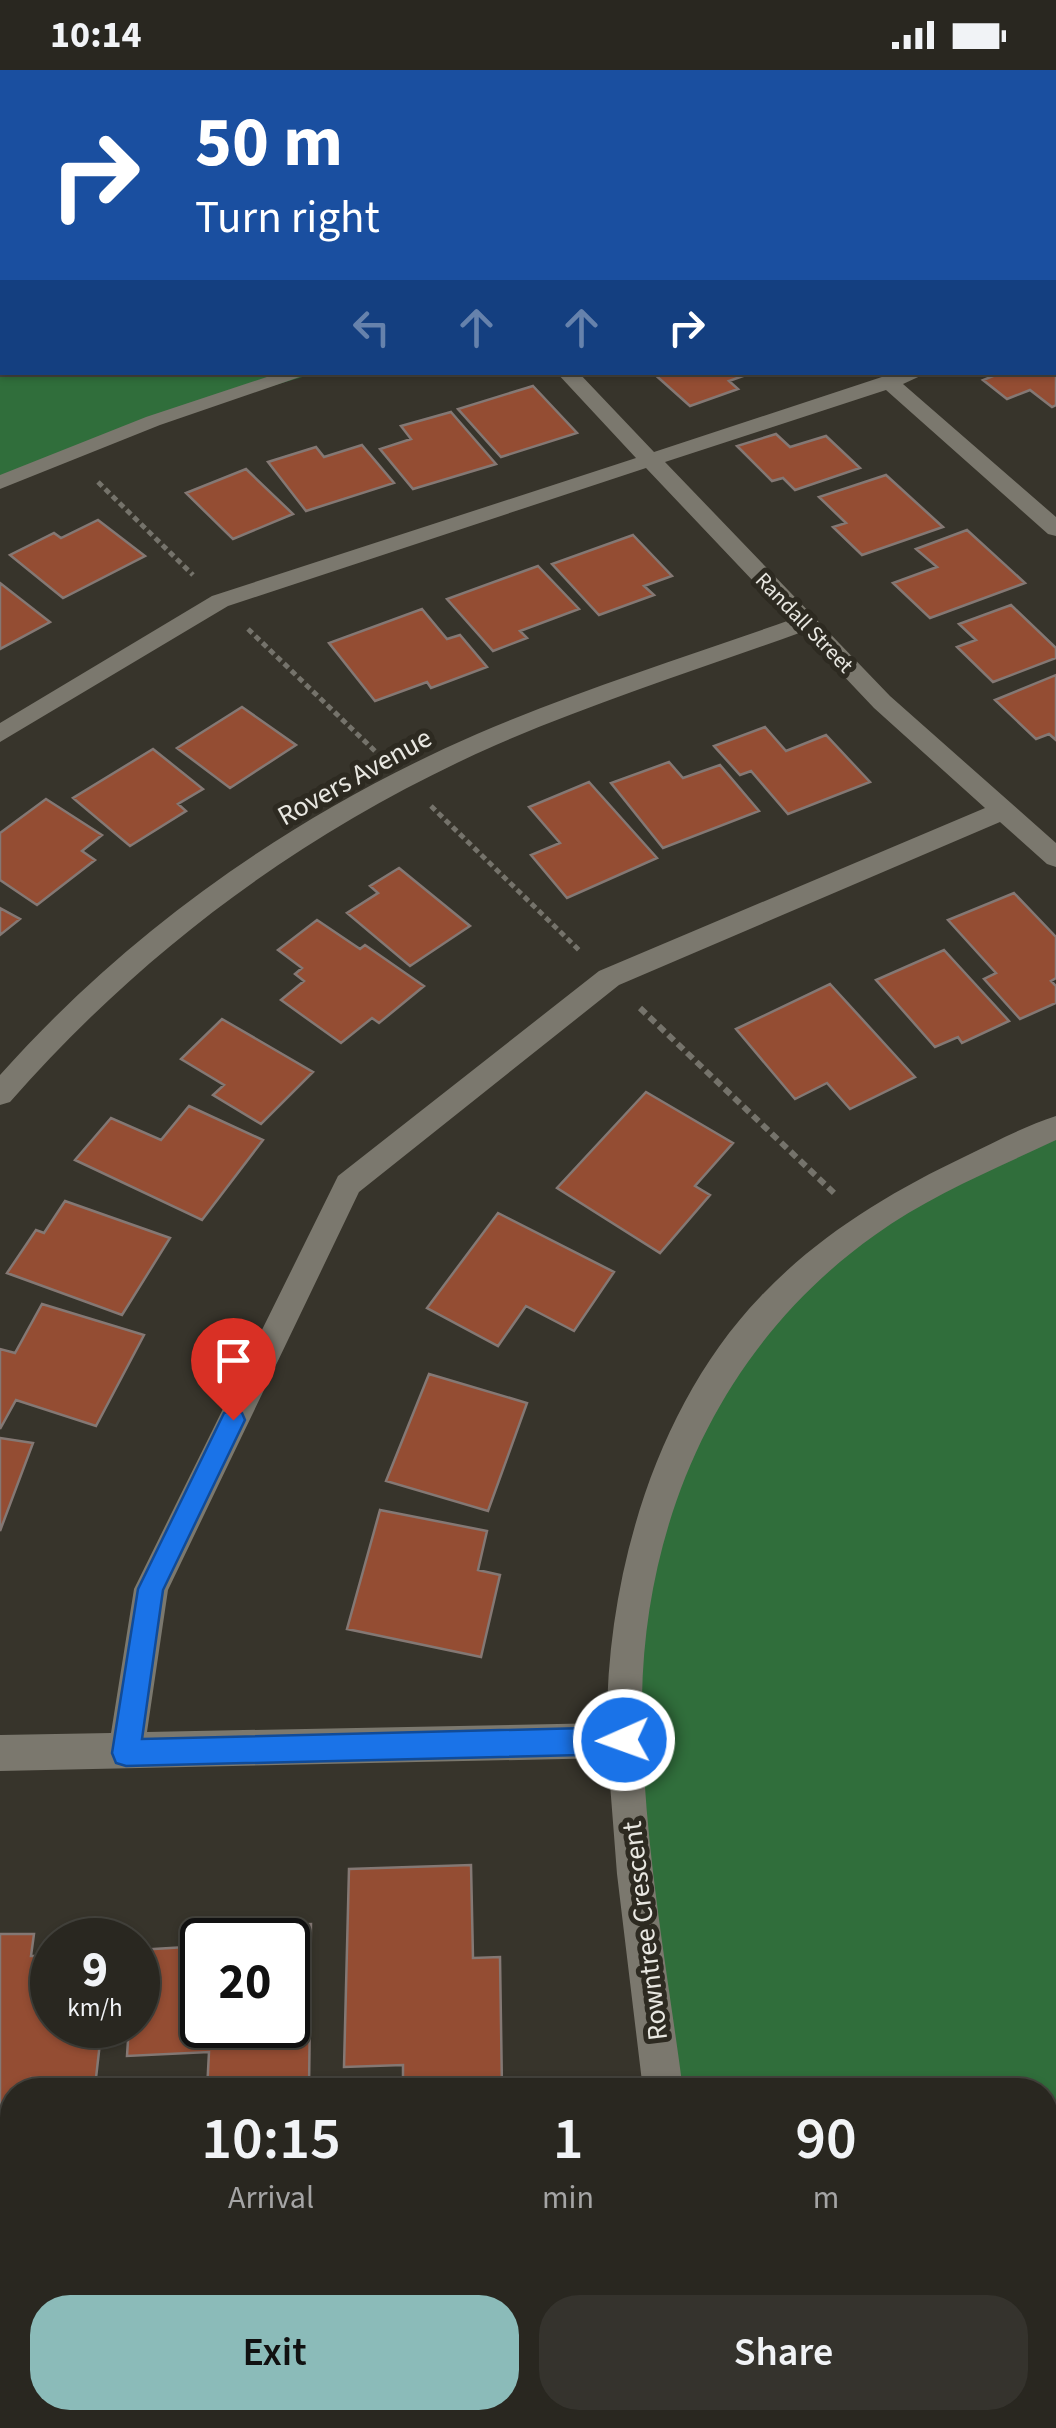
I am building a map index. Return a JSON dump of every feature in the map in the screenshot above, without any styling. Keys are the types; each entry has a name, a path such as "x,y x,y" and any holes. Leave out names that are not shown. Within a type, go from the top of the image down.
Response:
{"street":[{"path":"0,483 153,420 295,375"},
{"name":"Randall Street","path":"569,375 912,732 1056,858"},
{"path":"0,734 220,601 911,375"},
{"path":"889,382 1056,530"},
{"name":"Rovers Avenue","path":"0,1094 78,1012 140,956 243,877 352,808 491,738 806,623"},
{"path":"126,1753 151,1589 348,1184 608,978 1000,812"},
{"name":"Rowntree Crescent","path":"662,2078 624,1740 631,1628 644,1556 662,1495 724,1366 768,1310 816,1264 867,1224 939,1182 1056,1127"},
{"path":"0,1753 624,1740"}],"green space":[{"path":"0,375 309,375 153,421 0,483"},
{"path":"1056,1127 1056,2078 662,2078 626,1681 694,1425 816,1264"}],"building":[{"path":"655,375 746,375 729,381 738,389 690,406"},
{"path":"996,375 1056,375 1056,405 1052,407 1030,390 1007,399 983,380"},
{"path":"533,386 577,433 501,457 458,409"},
{"path":"451,412 496,464 413,489 380,449 411,439 401,426"},
{"path":"776,434 790,447 826,436 860,468 795,490 783,478 772,481 737,446"},
{"path":"362,445 394,483 306,511 268,462 316,447 324,457"},
{"path":"246,469 293,514 233,539 186,493"},
{"path":"886,475 943,527 862,555 833,527 846,523 819,497"},
{"path":"98,520 145,556 63,598 10,555 54,533 61,538"},
{"path":"967,530 1025,583 930,618 893,583 937,567 916,549"},
{"path":"633,535 672,576 644,586 654,595 599,615 552,564"},
{"path":"538,566 579,609 520,631 527,638 493,651 447,599"},
{"path":"0,583 50,622 0,649"},
{"path":"1011,605 1056,648 1056,658 993,682 957,647 976,640 959,624"},
{"path":"422,609 447,639 460,635 487,667 431,688 427,682 375,701 329,643"},
{"path":"1056,675 1056,740 1049,734 1036,739 995,700"},
{"path":"242,707 296,745 230,788 177,748"},
{"path":"765,727 786,751 826,735 870,782 788,814 751,771 740,775 714,746"},
{"path":"153,749 203,789 178,804 186,811 130,846 73,798"},
{"path":"669,762 683,778 720,765 759,811 663,848 611,783"},
{"path":"589,782 657,858 567,898 531,855 560,843 529,807"},
{"path":"46,799 102,835 82,851 95,860 37,905 0,880 0,833"},
{"path":"399,868 470,926 410,966 347,913 378,893 370,886"},
{"path":"1014,893 1056,937 1056,978 1051,981 1056,986 1056,1003 1020,1019 984,979 996,973 948,920"},
{"path":"0,908 20,919 0,935"},
{"path":"317,920 360,949 365,945 424,986 379,1023 372,1018 341,1043 281,1000 304,981 295,974 302,968 278,950"},
{"path":"944,950 1009,1021 962,1043 958,1037 935,1047 876,980"},
{"path":"830,984 915,1077 850,1109 827,1083 795,1099 736,1029"},
{"path":"222,1019 313,1072 261,1124 213,1095 224,1085 181,1059"},
{"path":"646,1092 733,1143 695,1186 710,1195 660,1253 557,1188"},
{"path":"189,1106 263,1140 202,1220 75,1160 111,1118 161,1140"},
{"path":"65,1201 170,1238 122,1315 7,1273 36,1230 44,1233"},
{"path":"498,1213 614,1272 574,1331 526,1306 498,1346 427,1308"},
{"path":"42,1304 144,1335 96,1426 16,1400 0,1429 0,1349 15,1353"},
{"path":"429,1374 527,1403 488,1511 386,1481"},
{"path":"0,1438 33,1443 0,1531"},
{"path":"380,1510 487,1531 478,1570 500,1575 481,1657 347,1629"},
{"path":"471,1865 473,1958 500,1957 502,2078 403,2078 403,2065 344,2067 349,1869"},
{"path":"0,1934 30,1934 30,2048 99,2048 96,2078 0,2078"},
{"path":"180,1947 180,2048 310,2048 309,2078 208,2078 209,2052 127,2056 128,2048 160,2048 160,1949"}],"route":[{"path":"233,1420 151,1589 126,1753 624,1740"}]}
